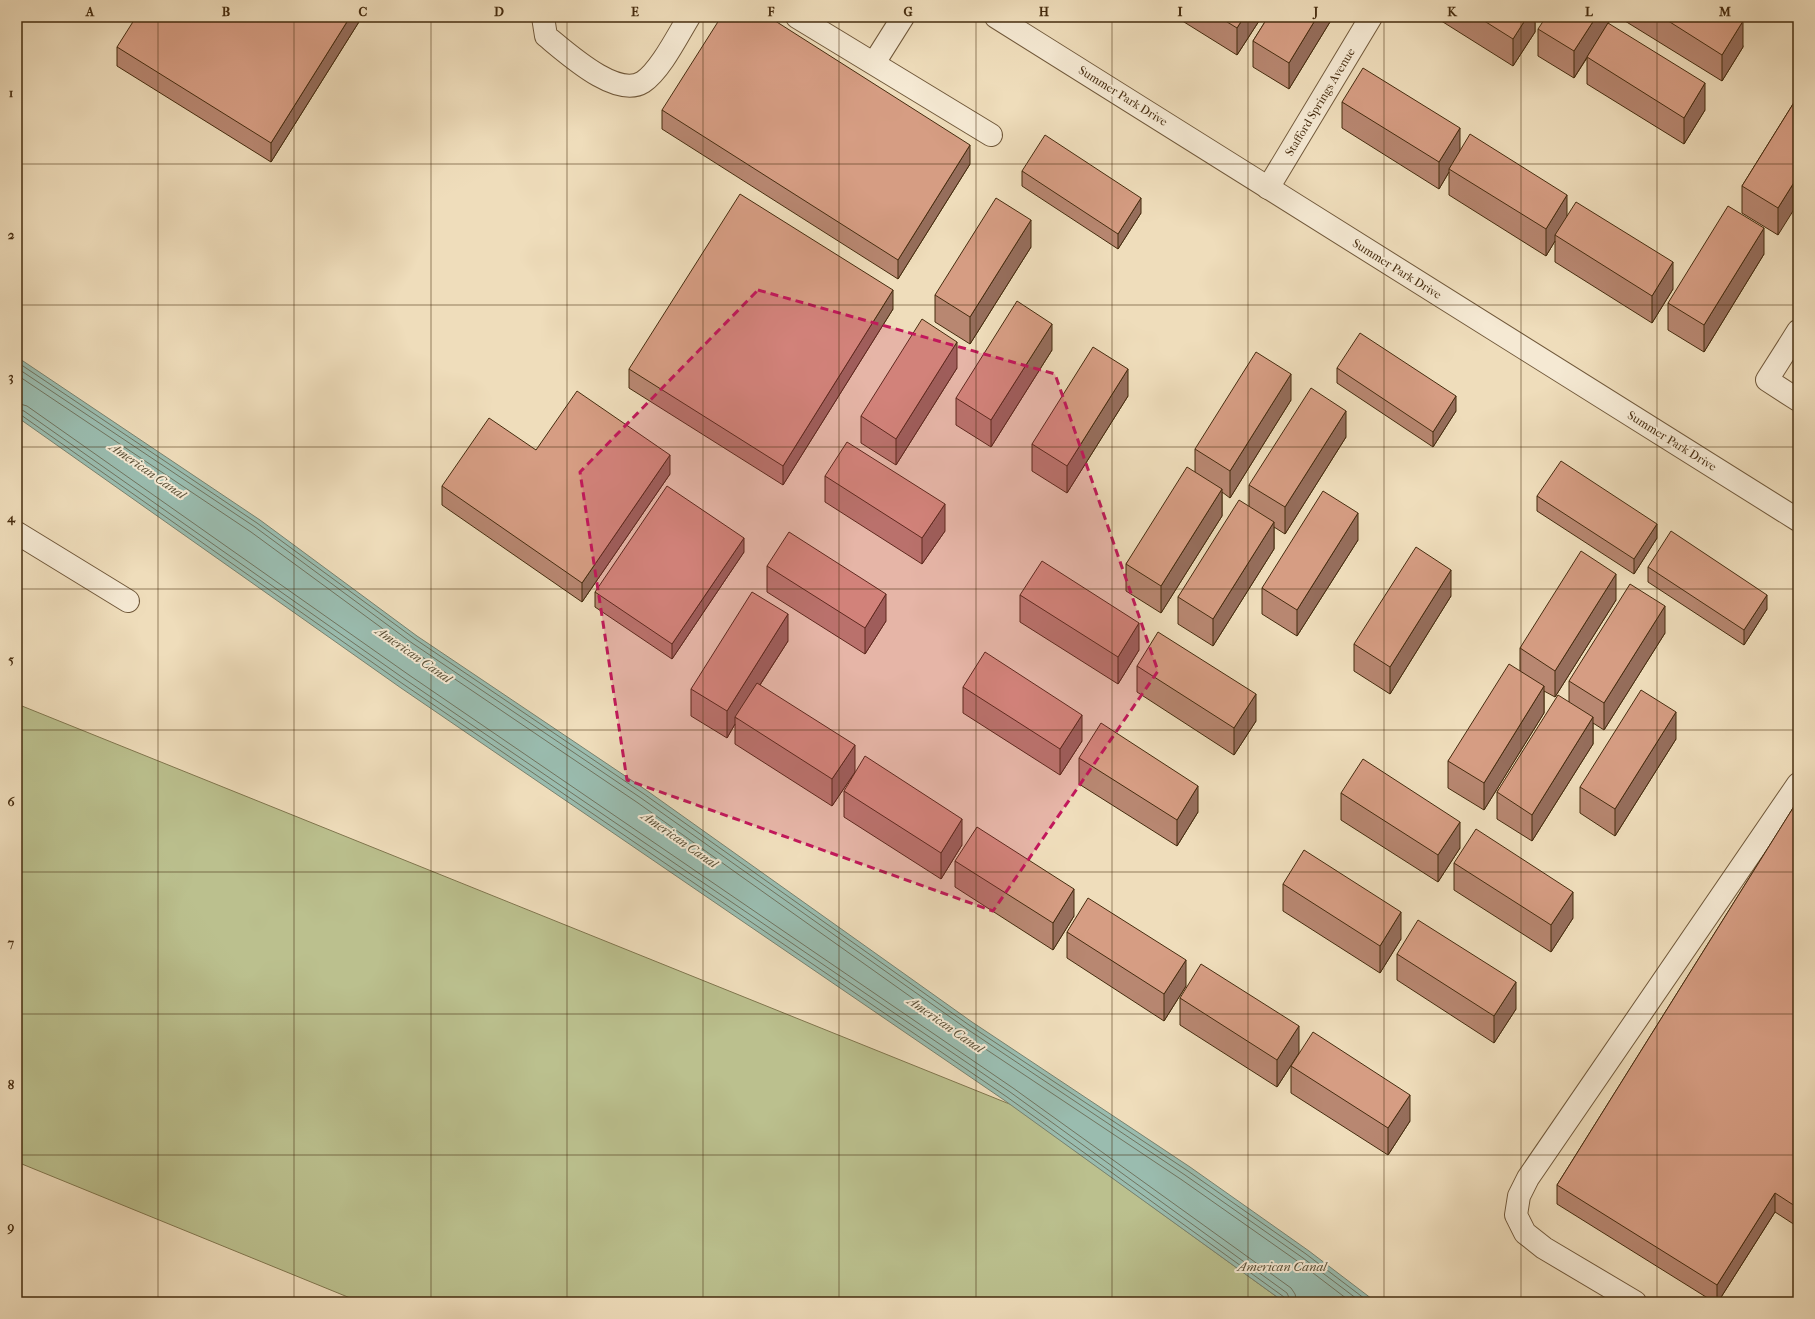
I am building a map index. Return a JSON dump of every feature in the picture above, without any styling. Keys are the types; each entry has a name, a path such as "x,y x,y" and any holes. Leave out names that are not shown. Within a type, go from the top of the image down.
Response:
{"street":[{"path":"543,17 546,36 588,69 607,80 624,86 642,82 656,69 689,17"},
{"path":"797,17 991,135"},
{"path":"874,64 903,17"},
{"name":"Summer Park Drive","path":"996,17 1798,520"},
{"name":"Stafford Springs Avenue","path":"1268,188 1371,17"},
{"path":"1798,331 1767,380 1798,400"},
{"path":"17,533 128,601"},
{"path":"1635,1302 1544,1248 1524,1233 1516,1215 1519,1196 1533,1172 1798,784"}],"highlighted area":[{"path":"758,290 1055,374 1158,671 993,911 627,780 580,472"}],"green space":[{"path":"17,704 1012,1105 1284,1302 360,1302 17,1162"}],"water":[{"name":"American Canal","path":"17,357 260,520 417,636 646,790 972,1022 1190,1167 1309,1251 1376,1302 1284,1302 1004,1100 401,688 17,417"}],"building":[{"path":"136,17 350,17 271,143 117,47"},
{"path":"721,17 769,17 970,145 898,260 662,110"},
{"path":"1219,17 1244,17 1237,28"},
{"path":"1268,17 1317,17 1289,63 1253,41"},
{"path":"1478,17 1527,17 1513,39"},
{"path":"1546,17 1596,17 1574,51 1538,29"},
{"path":"1662,17 1737,17 1743,21 1722,55"},
{"path":"1608,23 1705,83 1684,118 1587,57"},
{"path":"1363,68 1460,128 1439,162 1342,102"},
{"path":"1798,96 1798,176 1778,208 1742,186"},
{"path":"1470,134 1567,195 1546,229 1449,169"},
{"path":"1045,135 1141,198 1118,234 1022,171"},
{"path":"740,194 893,290 783,466 629,369"},
{"path":"996,198 1031,220 970,317 935,295"},
{"path":"1576,202 1673,262 1652,296 1555,235"},
{"path":"1728,206 1764,228 1704,325 1668,303"},
{"path":"1017,301 1052,324 991,420 956,398"},
{"path":"922,319 957,342 896,439 861,416"},
{"path":"1360,333 1456,396 1433,432 1337,368"},
{"path":"1093,347 1128,369 1067,466 1032,444"},
{"path":"1256,352 1291,374 1230,471 1195,449"},
{"path":"1311,388 1346,411 1285,507 1249,485"},
{"path":"577,391 670,455 582,583 442,486 489,418 536,450"},
{"path":"847,442 945,504 922,538 825,476"},
{"path":"1561,461 1657,524 1634,559 1537,496"},
{"path":"1187,467 1222,489 1161,586 1126,564"},
{"path":"667,486 744,538 672,644 595,592"},
{"path":"1323,491 1358,513 1297,610 1262,588"},
{"path":"1239,500 1274,522 1213,619 1178,597"},
{"path":"1671,531 1767,595 1744,630 1648,567"},
{"path":"789,532 886,594 865,628 767,566"},
{"path":"1416,547 1451,570 1390,667 1354,644"},
{"path":"1581,551 1616,574 1555,671 1520,648"},
{"path":"1042,561 1139,623 1118,657 1020,595"},
{"path":"1630,584 1665,606 1604,703 1569,681"},
{"path":"752,592 788,614 727,711 691,689"},
{"path":"1158,632 1256,694 1234,728 1137,666"},
{"path":"985,652 1082,715 1060,749 963,687"},
{"path":"1509,664 1544,686 1484,783 1448,761"},
{"path":"757,683 855,745 832,779 735,717"},
{"path":"1641,690 1676,712 1615,809 1580,787"},
{"path":"1558,695 1593,717 1532,815 1497,792"},
{"path":"1101,723 1198,786 1177,820 1079,758"},
{"path":"865,756 962,819 941,853 844,791"},
{"path":"1363,759 1460,822 1438,855 1341,793"},
{"path":"1798,800 1798,1208 1775,1193 1717,1285 1557,1185"},
{"path":"977,827 1074,889 1053,923 955,861"},
{"path":"1476,829 1573,892 1551,925 1454,863"},
{"path":"1304,850 1401,912 1380,946 1283,884"},
{"path":"1088,898 1186,960 1164,994 1067,932"},
{"path":"1418,920 1516,982 1494,1016 1397,954"},
{"path":"1201,964 1299,1026 1277,1060 1180,998"},
{"path":"1313,1032 1410,1095 1388,1128 1291,1066"}]}
